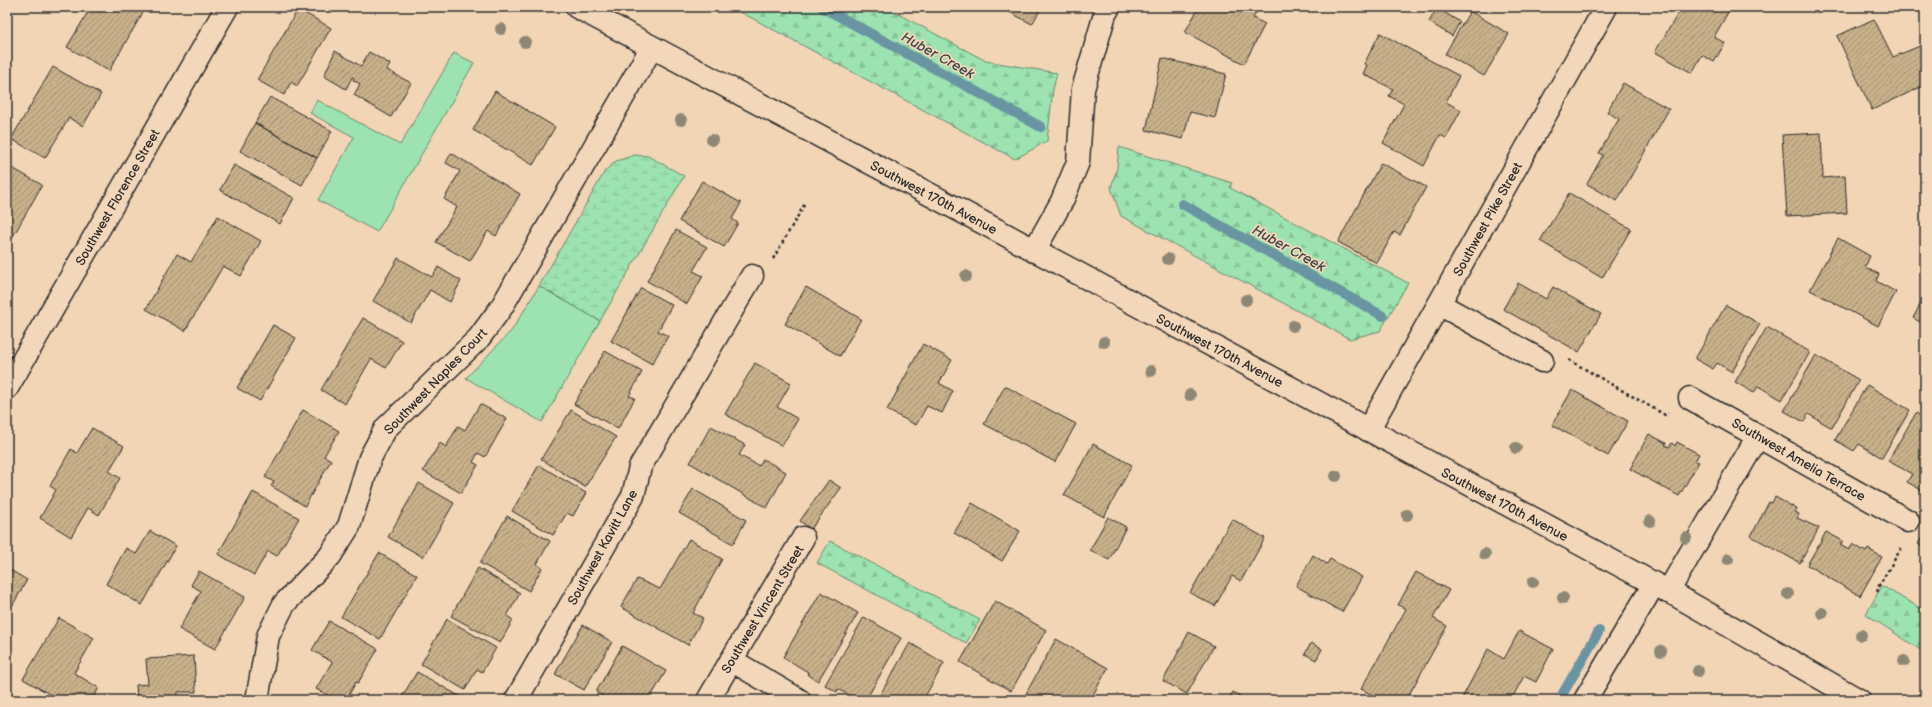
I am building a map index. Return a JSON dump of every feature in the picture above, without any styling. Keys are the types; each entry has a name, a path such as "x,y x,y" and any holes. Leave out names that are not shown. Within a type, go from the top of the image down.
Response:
{"street":[{"name":"Southwest Florence Street","path":"7,388 227,7"},
{"name":"Southwest 170th Avenue","path":"577,7 1661,588 1859,700"},
{"path":"1034,251 1062,201 1078,162 1083,89 1105,14 1109,7"},
{"name":"Southwest Pike Street","path":"1368,430 1606,7"},
{"name":"Southwest Naples Court","path":"258,700 268,636 284,604 330,556 349,526 370,458 386,428 479,338 501,308 652,47"},
{"name":"Southwest Kavitt Lane","path":"524,697 633,496 640,467 752,276"},
{"path":"1439,304 1542,360"},
{"name":"Southwest Amelia Terrace","path":"1690,398 1908,521"},
{"path":"1586,700 1661,588 1758,436"},
{"name":"Southwest Vincent Street","path":"708,700 803,538"},
{"path":"731,660 799,700"}],"path":[{"path":"752,276 768,268 806,202"},
{"path":"1542,360 1568,359 1665,415 1690,398"},
{"path":"1878,592 1877,589 1905,542 1908,521"}],"green space":[{"path":"731,7 885,7 986,61 1057,73 1053,89 1047,141 1015,159"},
{"path":"454,53 474,63 377,232 318,200 354,137 310,113 317,100 400,145"},
{"path":"1119,147 1232,183 1230,188 1408,283 1380,331 1350,339 1121,216 1111,188 1117,168"},
{"path":"635,155 648,156 684,176 600,321 539,286 605,171 616,161"},
{"path":"539,286 600,321 542,422 466,378 512,330"},
{"path":"830,541 980,620 966,643 817,563"},
{"path":"1882,586 1925,611 1925,653 1866,614"}],"building":[{"path":"91,7 146,7 109,71 67,47"},
{"path":"1000,7 1042,7 1032,24"},
{"path":"1199,7 1260,7 1253,18 1265,24 1244,64 1185,32"},
{"path":"1682,7 1731,7 1714,37 1725,43 1714,62 1702,55 1692,73 1655,52"},
{"path":"1437,8 1460,22 1452,36 1429,22"},
{"path":"298,9 331,28 297,86 291,82 284,95 257,80"},
{"path":"1470,11 1509,34 1484,76 1445,54"},
{"path":"1874,19 1893,57 1920,46 1925,57 1925,85 1872,110 1837,36"},
{"path":"1380,33 1459,76 1446,102 1461,110 1446,138 1440,135 1424,166 1383,143 1404,104 1389,96 1393,89 1363,74 1367,65 1364,64"},
{"path":"335,51 361,66 369,52 390,64 387,70 411,83 391,117 354,95 360,84 353,80 354,78 352,77 346,89 324,76"},
{"path":"1162,58 1226,74 1215,118 1190,112 1183,139 1146,130"},
{"path":"53,67 101,94 83,126 69,118 45,158 11,139"},
{"path":"1623,83 1669,109 1617,201 1587,184 1603,155 1599,153 1619,119 1607,112"},
{"path":"495,91 555,127 533,165 473,130"},
{"path":"270,97 332,131 317,158 255,123"},
{"path":"255,123 317,158 302,185 240,151"},
{"path":"1821,133 1823,178 1845,176 1847,213 1787,216 1782,135"},
{"path":"451,153 520,194 496,236 488,231 470,261 436,242 457,207 444,199 460,171 446,163"},
{"path":"1381,163 1426,187 1400,235 1394,232 1377,263 1338,242"},
{"path":"7,165 42,185 7,247"},
{"path":"234,165 294,198 280,224 220,190"},
{"path":"702,181 741,203 732,219 738,223 724,247 679,221"},
{"path":"1569,193 1631,229 1602,278 1540,241"},
{"path":"218,216 261,241 241,276 223,266 185,331 146,309 177,254 191,262"},
{"path":"676,230 707,247 693,271 703,276 687,304 647,281"},
{"path":"1838,238 1870,256 1865,267 1879,274 1876,281 1896,292 1878,326 1810,290"},
{"path":"398,258 432,277 438,267 461,281 450,302 430,290 411,323 373,301"},
{"path":"1518,283 1546,299 1553,287 1601,314 1579,352 1503,309"},
{"path":"806,287 861,319 840,356 785,324"},
{"path":"641,288 672,305 658,331 668,336 652,364 611,341"},
{"path":"1925,296 1925,325 1913,318"},
{"path":"1726,305 1760,324 1732,372 1717,363 1713,369 1695,359"},
{"path":"363,318 402,341 386,368 371,359 345,404 321,390"},
{"path":"273,325 296,338 260,401 237,388"},
{"path":"1767,327 1810,352 1782,400 1758,386 1754,393 1735,382"},
{"path":"923,344 952,360 939,383 953,391 942,413 927,406 916,425 887,410"},
{"path":"605,351 642,372 629,396 635,398 618,429 574,404"},
{"path":"1816,355 1859,380 1832,428 1808,414 1804,422 1784,411"},
{"path":"755,363 791,383 777,407 798,419 782,446 725,414"},
{"path":"1867,385 1910,410 1882,458 1859,444 1854,451 1835,440"},
{"path":"1005,386 1076,424 1055,462 984,424"},
{"path":"1572,390 1628,421 1608,456 1552,425"},
{"path":"480,404 507,419 485,457 478,453 473,462 478,465 461,493 423,471 440,443 446,447 458,426 465,430"},
{"path":"303,410 339,431 324,456 331,460 305,506 271,486 274,482 265,477"},
{"path":"571,410 616,437 585,487 541,459"},
{"path":"1916,413 1925,418 1925,492 1907,482 1912,474 1888,461"},
{"path":"711,426 745,445 739,455 759,466 763,459 786,472 767,508 690,463"},
{"path":"92,428 124,446 109,471 120,478 99,515 88,508 71,537 40,518 56,490 50,486 71,449 77,453"},
{"path":"1649,434 1666,443 1665,445 1669,447 1672,443 1675,446 1677,442 1699,454 1695,461 1699,462 1679,496 1630,469"},
{"path":"1093,444 1132,465 1104,517 1064,495"},
{"path":"539,465 586,493 573,516 567,513 553,535 512,511"},
{"path":"829,480 841,488 811,529 800,521"},
{"path":"419,483 454,503 423,557 388,537"},
{"path":"693,489 746,520 733,544 679,513"},
{"path":"253,492 299,518 277,556 268,551 254,575 218,554"},
{"path":"1775,497 1797,509 1795,512 1799,514 1797,518 1819,528 1800,563 1751,536 1769,502 1772,503"},
{"path":"972,503 1020,531 1002,561 954,533"},
{"path":"507,516 550,541 537,564 542,568 529,591 480,563"},
{"path":"1108,517 1126,527 1109,560 1090,550"},
{"path":"1232,519 1265,538 1241,581 1232,576 1215,606 1190,593"},
{"path":"150,531 176,546 142,605 106,584 126,548 136,554"},
{"path":"1826,532 1843,541 1840,545 1849,550 1853,544 1866,552 1868,549 1882,557 1860,596 1807,565"},
{"path":"1925,533 1925,548 1918,544"},
{"path":"689,539 722,559 693,613 703,618 688,645 621,607 637,579 660,589"},
{"path":"379,553 417,575 380,639 341,617"},
{"path":"1313,555 1327,564 1330,559 1362,577 1342,612 1296,586"},
{"path":"7,568 27,580 7,615"},
{"path":"478,568 520,593 507,616 513,620 500,643 451,616"},
{"path":"199,571 245,597 215,649 179,629 201,591 191,585"},
{"path":"1416,572 1449,590 1433,618 1447,626 1406,700 1382,700 1361,689 1406,609 1398,605"},
{"path":"821,592 858,613 818,681 807,674 808,672 783,657"},
{"path":"995,601 1046,630 1011,691 960,662"},
{"path":"864,617 901,638 866,700 857,700 838,689 837,692 825,685"},
{"path":"59,618 94,638 74,673 99,688 92,700 60,700 23,679"},
{"path":"447,619 496,648 482,672 477,669 465,690 421,664"},
{"path":"329,621 378,649 346,700 336,700 316,689 332,662 312,650"},
{"path":"583,625 612,642 584,690 555,674"},
{"path":"1519,631 1553,649 1536,682 1524,676 1511,700 1461,700 1488,649 1504,659"},
{"path":"1189,632 1214,646 1187,694 1163,681"},
{"path":"1056,639 1108,668 1090,700 1023,699"},
{"path":"910,643 944,663 923,700 877,700"},
{"path":"1311,643 1322,649 1316,660 1305,654"},
{"path":"622,646 666,671 649,700 610,700 596,692"},
{"path":"194,656 196,692 178,692 178,700 137,700 136,685 148,684 146,659"},
{"path":"417,672 461,697 459,700 400,700"},
{"path":"1233,692 1247,700 1228,700"}],"waterway":[{"name":"Huber Creek","path":"822,7 1041,127"},
{"name":"Huber Creek","path":"1182,204 1383,316"},
{"name":"Huber Creek","path":"1559,700 1599,631"}]}
